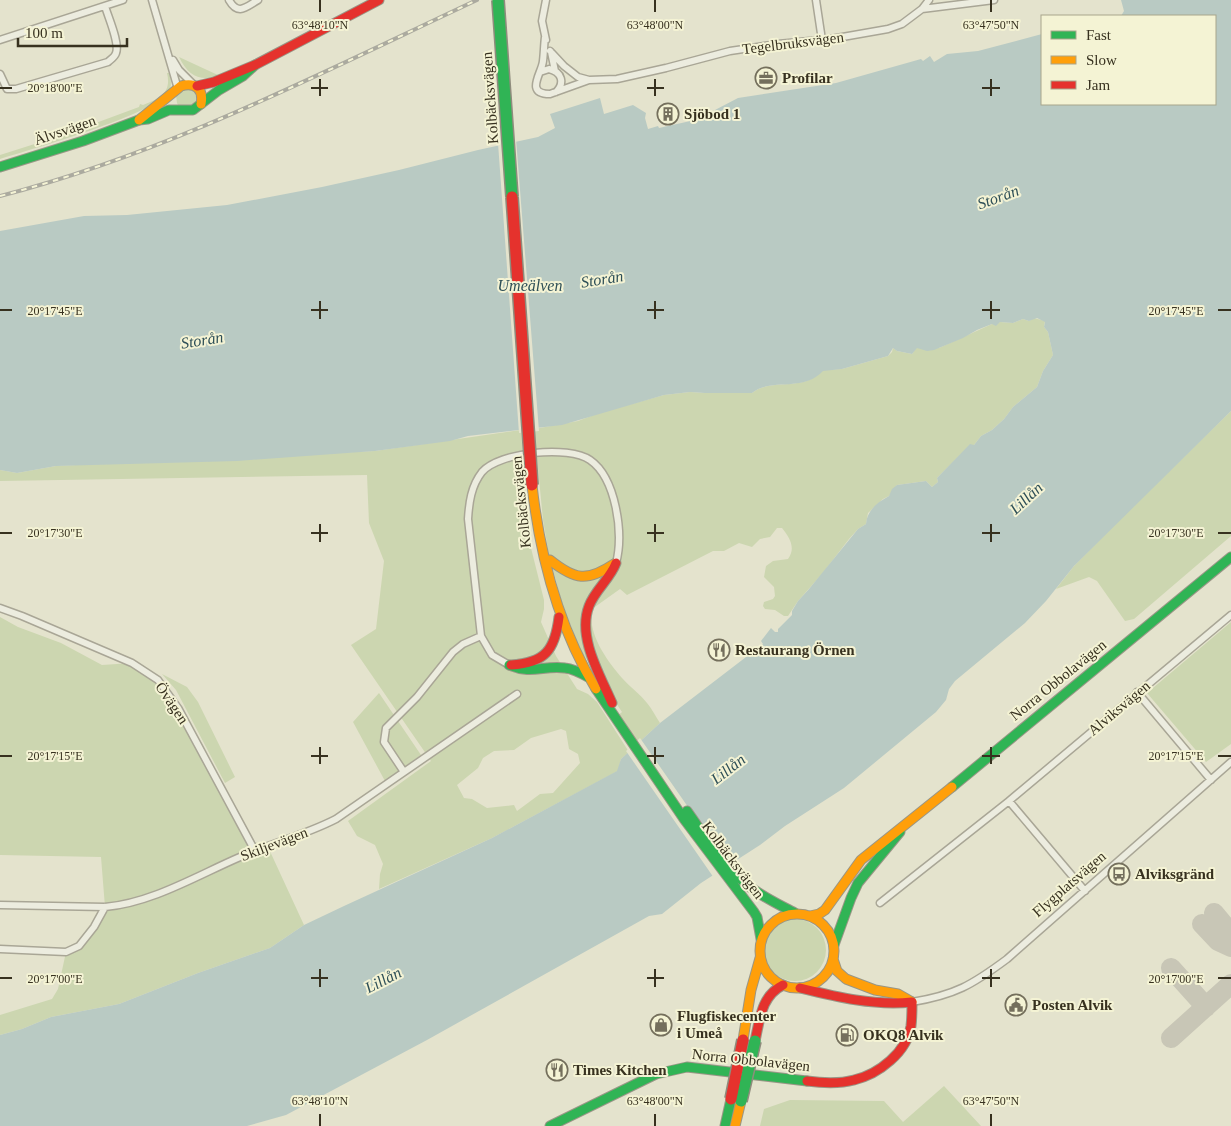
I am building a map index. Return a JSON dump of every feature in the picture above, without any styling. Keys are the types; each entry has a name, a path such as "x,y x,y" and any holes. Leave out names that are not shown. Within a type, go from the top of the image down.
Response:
{"main road":[{"path":"254,65 244,76 224,86 193,110 183,110 179,107 176,99 177,90 187,84 195,85 214,82 254,65 379,0"},
{"name":"Kolbäcksvägen","path":"498,0 542,556 559,614 574,650 589,678 696,836 737,884 757,917 761,939"},
{"name":"Kolbäcksvägen","path":"504,0 535,484 550,560 562,603 580,649 612,703 616,717"},
{"path":"195,85 202,92 201,104"},
{"name":"Älvsvägen","path":"139,120 177,90"},
{"name":"Älvsvägen","path":"0,167 74,144 169,110 183,110"},
{"name":"Norra Obbolavägen","path":"810,916 825,910 862,860 887,838 1231,557"},
{"path":"550,560 569,575 584,578 596,576 617,559"},
{"path":"612,703 591,654 585,620 593,598 609,578 617,559"},
{"path":"509,665 532,662 547,654 553,646 557,635 559,614"},
{"path":"509,665 524,671 556,667 577,669 589,678"},
{"name":"Norra Obbolavägen","path":"834,945 858,885 904,826"},
{"name":"Kolbäcksvägen","path":"737,884 795,913"},
{"path":"795,913 810,916 817,919 827,929 834,945 833,959 829,969 820,980 807,987 800,988 783,985 773,980 767,974 760,958 759,948 761,939 770,924 778,918 795,913"},
{"path":"735,1126 743,1040 751,990 760,958"},
{"path":"833,959 837,971 846,979 875,990 898,994 912,1002"},
{"path":"725,1126 736,1100 766,999 775,988 783,985"},
{"name":"Flygplatsvägen","path":"800,988 881,1002 897,1004 912,1002"},
{"name":"Norra Obbolavägen","path":"550,1126 656,1074 687,1067 813,1082 835,1083 855,1080 878,1069 893,1058 904,1044 911,1027 912,1002"}],"street":[{"path":"0,40 123,0"},
{"path":"152,0 177,90"},
{"path":"229,0 234,8 238,9 258,0"},
{"path":"545,37 543,63 536,80 538,89 545,94 555,93 561,83 545,37 542,21 546,0"},
{"path":"816,0 822,40"},
{"name":"Tegelbruksvägen","path":"550,51 578,77 588,80 617,79 730,51 822,40 899,26 912,18 929,0"},
{"path":"922,9 994,0"},
{"path":"0,74 8,88 16,89 108,62 117,53 117,42 105,6"},
{"path":"169,56 179,70 195,85"},
{"path":"539,73 547,69 578,77"},
{"name":"Tegelbruksvägen","path":"555,93 588,80"},
{"path":"509,665 492,654 481,636 468,519 469,500 472,489 482,472 492,464 508,457 537,453 573,453 591,461 601,470 613,498 618,517 617,559"},
{"name":"Övägen","path":"0,608 132,663 158,680 178,708 255,851"},
{"name":"Alviksvägen","path":"880,903 1009,801 1231,615"},
{"path":"404,772 384,742 386,728 417,697 453,652 481,636"},
{"path":"1137,692 1210,780"},
{"name":"Skiljevägen","path":"0,905 105,907 147,898 255,851 336,819 517,694"},
{"name":"Flygplatsvägen","path":"912,1002 952,993 980,979 1007,959 1231,762"},
{"path":"1009,801 1085,891"},
{"path":"0,950 66,952 79,946 94,927 105,907"}],"green space":[{"path":"179,57 220,76 206,78 195,76 187,69"},
{"path":"167,73 169,73 171,80 169,92 140,111 117,121 0,159 0,155 66,134 159,98 168,86"},
{"path":"181,86 200,89 198,108 179,107 176,95"},
{"path":"1034,318 1045,321 1044,327 1048,332 1053,355 1043,371 1037,387 1013,407 992,430 981,436 974,445 970,445 937,478 938,482 932,487 926,481 897,485 889,496 868,513 866,524 858,529 849,539 788,616 784,616 775,610 765,609 763,606 764,602 773,599 775,596 774,587 764,577 766,566 773,561 788,559 792,551 790,539 782,528 777,528 770,537 760,539 752,547 739,543 724,551 713,551 627,595 620,589 592,609 592,628 605,655 622,678 647,703 660,723 634,747 614,719 622,712 580,649 562,603 549,555 543,520 536,448 529,430 578,421 599,413 664,395 690,392 752,393 760,388 769,386 806,381 815,377 823,370 842,369 888,356 893,348 897,351 912,354 917,347 939,348 992,324 1000,322 1013,323 1023,319 1029,321"},
{"path":"1231,411 1231,536 1134,619 1125,621 1097,581 1089,577 1056,589 1074,566 1119,520"},
{"path":"521,430 529,540 544,600 541,622 556,656 577,689 588,694 597,702 629,752 621,759 618,771 492,838 379,889 383,864 375,845 357,836 348,821 431,761 351,645 376,629 384,561 369,523 367,475 0,481 0,470 17,473 56,466 375,451","holes":["561,729 566,731 569,749 578,754 580,763 553,793 540,794 517,811 514,805 487,808 472,799 464,798 457,785 478,768 483,758 494,751 514,750 531,738"]},
{"path":"0,617 18,627 61,643 102,665 132,663 158,680 167,692 249,840 268,847 304,925 270,948 198,973 119,1004 51,1017 22,1029 0,1035 0,1015 52,999 58,989 66,952 79,946 105,907 101,857 0,855"},
{"path":"1231,622 1231,744 1206,762 1147,693"},
{"path":"162,674 187,687 198,702 235,777 225,783 176,690"},
{"path":"379,693 421,755 385,781 353,722"},
{"path":"789,919 801,919 817,928 824,938 826,950 824,962 817,972 801,981 789,981 778,976 769,967 764,956 764,944 769,933 778,924"},
{"path":"944,1086 981,1126 760,1126 764,1109 790,1100 884,1101 903,1122"}],"water":[{"name":"Umeälven","path":"1121,0 1231,0 1231,411 1074,566 1046,601 1025,623 955,681 949,689 946,700 936,712 844,788 701,883 662,914 649,916 427,1040 286,1115 247,1126 0,1126 0,1035 22,1029 51,1017 119,1004 198,973 270,948 304,925 492,838 617,771 621,759 660,723 763,644 761,641 771,628 778,632 778,629 792,615 792,611 798,601 858,529 866,524 868,515 877,504 889,496 892,489 897,485 926,481 932,487 938,482 937,478 970,444 974,445 981,436 992,430 1013,407 1037,387 1043,371 1053,355 1048,332 1044,327 1045,322 1037,318 1029,321 1023,319 1013,323 1000,322 996,326 992,324 934,350 927,351 917,348 912,354 897,351 893,348 888,356 842,369 823,371 815,378 806,381 760,388 752,393 690,392 664,395 562,425 468,436 450,441 375,451 237,461 56,466 17,473 0,470 0,231 84,216 127,215 227,205 399,170 538,137 555,128 550,114 600,98 604,114 633,105 646,113 645,118 648,129 658,126 659,128 704,118 705,114 715,112 715,110 738,98 836,83 921,59 923,61 930,56 934,62 947,54 978,51 1041,34 1041,105 1216,105 1216,15 1122,15 1124,11"}],"pier":[{"path":"516,139 539,431 519,433 498,143"},
{"path":"640,738 695,817 733,866 714,878 626,751"}],"taxiway":[{"path":"1214,913 1229,931 1231,938"},
{"path":"1202,924 1218,941 1231,947"},
{"path":"1171,968 1206,1007"},
{"path":"1171,1038 1231,984"}],"railway":[{"path":"0,196 123,158 183,134 302,83 477,0"}],"traffic: fast":[{"path":"498,0 512,197"},
{"path":"0,167 83,141 169,110 193,110 219,90 243,76 255,65"},
{"path":"952,787 1231,557"},
{"path":"509,665 531,670 565,668 588,677"},
{"path":"596,689 684,819 754,912 757,917 761,939"},
{"path":"687,811 714,849 736,875 757,892 795,913"},
{"path":"834,945 858,883 900,832"},
{"path":"741,1101 755,1041"},
{"path":"550,1126 656,1074 687,1067 807,1081"},
{"path":"725,1126 731,1099"}],"traffic: slow":[{"path":"139,120 181,86 190,85 197,88 201,94 201,104"},
{"path":"532,485 540,539 553,591 571,641 596,689"},
{"path":"550,560 567,572 581,576 596,574 614,564"},
{"path":"810,916 825,910 861,860 952,787"},
{"path":"790,914 804,914 818,920 828,930 834,944 834,951 834,958 828,972 818,982 804,988 790,988 776,982 766,972 760,958 760,944 766,930 776,920 790,914"},
{"path":"743,1040 751,990 760,958"},
{"path":"833,959 837,971 846,979 875,990 898,994 912,1002"},
{"path":"735,1126 741,1101"}],"traffic: jam":[{"path":"197,86 214,82 255,65 379,0"},
{"path":"512,197 532,485"},
{"path":"612,703 596,668 588,643 586,618 592,600 616,563"},
{"path":"511,665 532,661 546,653 555,638 559,617"},
{"path":"755,1041 760,1017 766,1002 770,995 783,985"},
{"path":"800,988 870,1002 912,1002"},
{"path":"807,1081 830,1083 848,1081 873,1073 882,1067 904,1045 911,1023 912,1002"},
{"path":"731,1099 743,1040"}],"place":[{"name":"Profilar","path":"766,78"},
{"name":"Sjöbod 1","path":"668,114"},
{"name":"Restaurang Örnen","path":"719,650"},
{"name":"Alviksgränd","path":"1119,874"},
{"name":"Posten Alvik","path":"1016,1005"},
{"name":"Flugfiskecenter i Umeå","path":"661,1025"},
{"name":"OKQ8 Alvik","path":"847,1035"},
{"name":"Times Kitchen","path":"557,1070"}],"water label":[{"name":"Storån","path":"998,197"},
{"name":"Storån","path":"602,279"},
{"name":"Storån","path":"202,340"},
{"name":"Lillån","path":"1026,498"},
{"name":"Lillån","path":"728,769"},
{"name":"Lillån","path":"383,980"}]}
